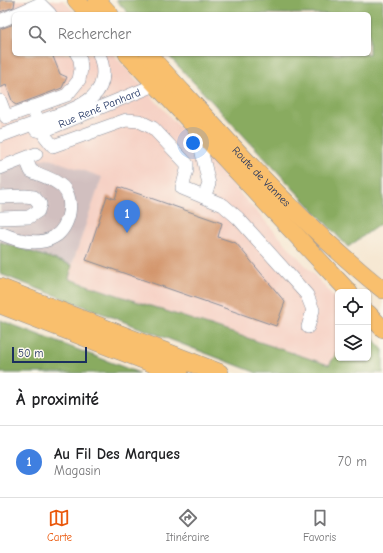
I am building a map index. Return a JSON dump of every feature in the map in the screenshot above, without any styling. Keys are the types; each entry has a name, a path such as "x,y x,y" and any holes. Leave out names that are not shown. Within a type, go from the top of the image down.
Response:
{"highway":[{"path":"0,288 219,373"},
{"path":"0,304 179,373"}],"main road":[{"path":"76,0 87,12"},
{"path":"97,0 108,12"},
{"name":"Route de Vannes","path":"129,56 197,131 346,289"},
{"name":"Route de Vannes","path":"150,56 301,217 352,265 383,290"},
{"path":"371,316 383,329"}],"street":[{"path":"72,0 80,12"},
{"path":"22,12 40,4 48,12"},
{"path":"0,21 12,16"},
{"path":"0,101 6,117 67,95 79,80 81,69 78,56"},
{"name":"Rue René Panhard","path":"42,130 73,109 88,102 98,92 102,83 103,71 99,56"},
{"name":"Rue René Panhard","path":"0,136 22,128 42,130 155,85"},
{"path":"32,107 42,130 53,146 126,120 148,125 187,164 187,170 182,188 223,205 238,218 307,294 313,310 308,327"},
{"path":"197,131 208,184 204,197"},
{"path":"0,168 31,157 31,171 60,184 70,203 64,229 53,237 42,241 28,242 14,239 0,233"},
{"path":"0,197 34,197 40,204 38,211 29,217 0,218"}],"shaded area":[{"path":"0,0 63,0 74,12 12,12 12,56 115,56 335,298 335,357 330,366 69,279 72,265 102,177 0,169"},
{"path":"47,158 102,177 72,265 0,242 0,169"}],"green space":[{"path":"116,0 383,0 383,222 348,247 169,56 371,56 371,12 127,12"},
{"path":"0,242 72,265 69,279 329,365 335,356 335,361 371,361 371,336 383,350 383,373 257,373 0,274"},
{"path":"0,320 139,373 0,373"}],"building":[{"path":"0,0 15,0 14,7 0,12"},
{"path":"12,25 12,56 53,56 60,74 67,77 62,88 16,105 13,103 6,85 0,88 0,29"},
{"path":"119,187 222,223 218,237 236,243 285,302 276,326 86,260 107,196 115,199"}],"place":[{"name":"Au Fil Des Marques","path":"127,233"}]}
